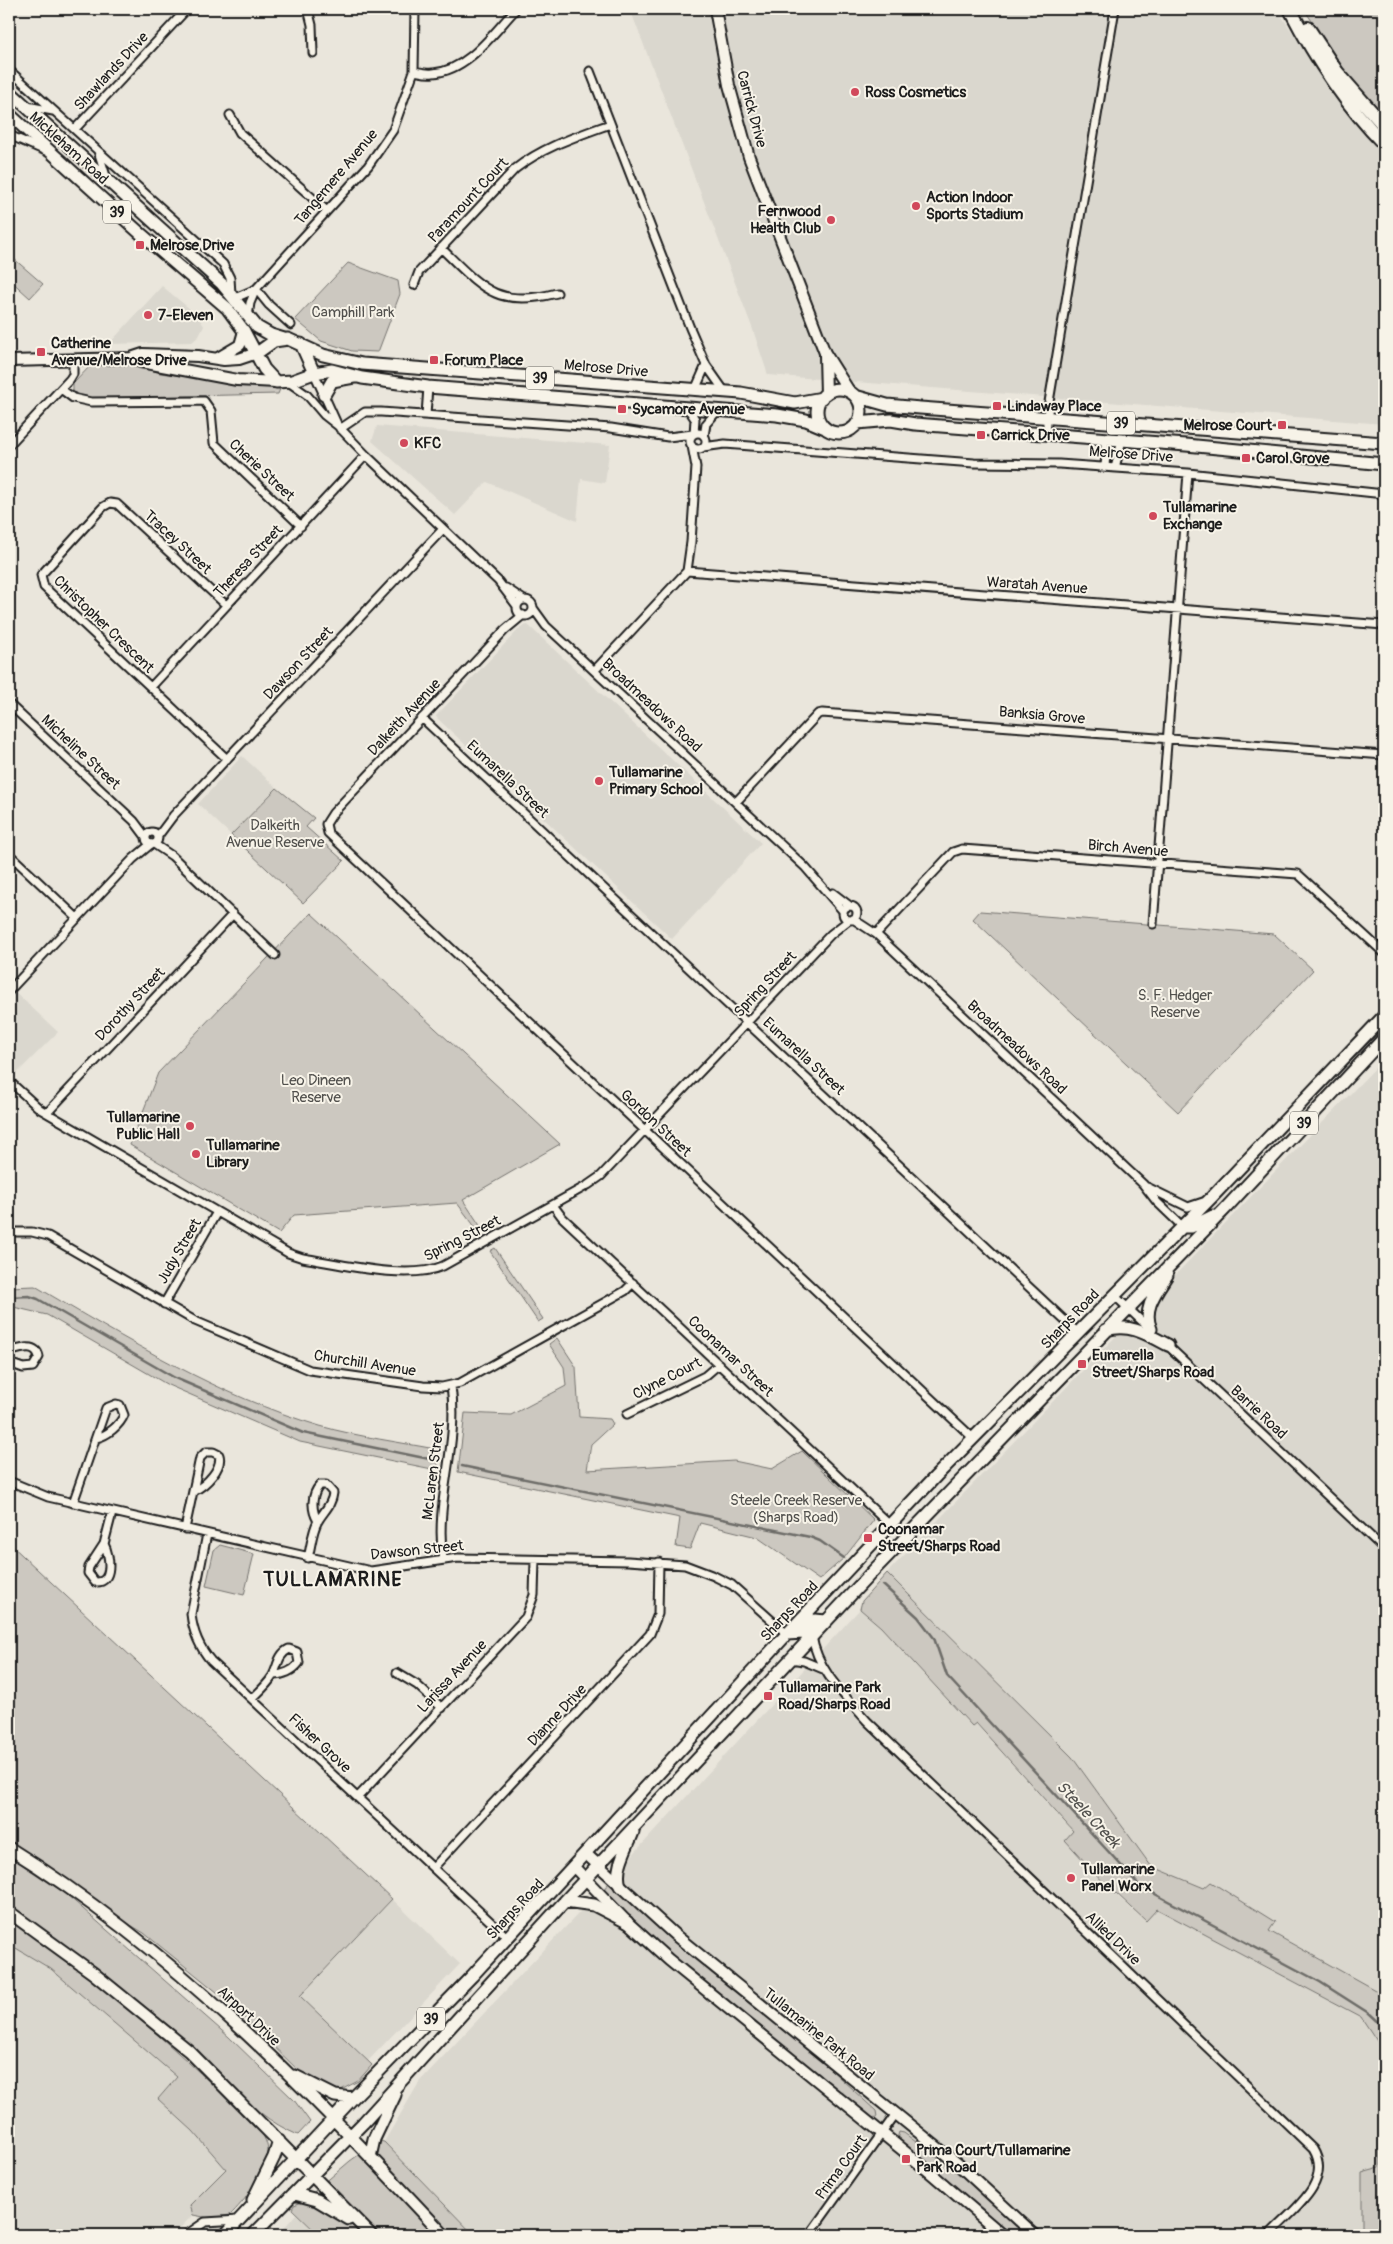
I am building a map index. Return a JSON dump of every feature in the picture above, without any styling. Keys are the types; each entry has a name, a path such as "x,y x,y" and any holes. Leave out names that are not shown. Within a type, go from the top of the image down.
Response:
{"highway":[{"path":"1290,9 1312,53 1356,114 1384,144"},
{"path":"1297,9 1337,72 1384,126"}],"main road":[{"name":"Mickleham Road","path":"9,91 233,296 248,316 266,333 284,339"},
{"name":"Mickleham Road","path":"9,114 141,234 227,308 257,353"},
{"path":"141,234 152,221"},
{"path":"257,353 274,341 284,339"},
{"name":"39","path":"284,339 300,343"},
{"name":"Melrose Drive","path":"300,343 323,356 362,364 726,392 758,395 795,403 824,396"},
{"path":"300,343 314,373"},
{"name":"39","path":"257,353 264,369 281,382 314,373"},
{"name":"Melrose Drive","path":"314,373 332,370 359,377 428,387 790,416 825,428"},
{"path":"324,395 332,381 359,377"},
{"path":"586,399 587,381"},
{"name":"39","path":"824,396 837,389 852,394"},
{"name":"Melrose Drive","path":"852,394 895,405 1384,443"},
{"path":"852,394 861,409 857,423"},
{"path":"824,396 818,410 821,423 825,428"},
{"name":"Melrose Drive","path":"857,423 891,420 915,424 1122,440 1384,464"},
{"name":"39","path":"825,428 839,433 852,428 857,423"},
{"path":"1274,454 1275,435"},
{"name":"Sharps Road","path":"225,2235 353,2098 508,1938 787,1634 891,1526 936,1476 1212,1197 1384,1016"},
{"name":"Sharps Road","path":"253,2235 295,2194 403,2080 565,1901 950,1489 1225,1209 1384,1038"},
{"path":"1183,1226 1192,1227 1225,1209"},
{"path":"1151,1329 1147,1318 1155,1293 1187,1247"},
{"path":"1105,1330 1122,1326 1132,1328 1168,1345"},
{"path":"936,1476 950,1489"},
{"path":"787,1634 802,1633 816,1620 826,1621"},
{"path":"620,1886 618,1876 620,1865 636,1826"},
{"name":"Airport Drive","path":"9,1848 90,1903 175,1970 242,2028 350,2136 444,2235"},
{"path":"565,1901 594,1905 627,1922"},
{"path":"9,1912 44,1936 143,2012 189,2051 368,2232"},
{"path":"284,2071 335,2096 353,2098"},
{"path":"370,2157 374,2139 403,2080"},
{"path":"248,2210 279,2141"},
{"path":"295,2194 317,2200 368,2232"}],"street":[{"name":"Shawlands Drive","path":"75,129 187,9"},
{"path":"308,9 312,25 313,53"},
{"name":"Tangemere Avenue","path":"248,316 250,303 256,289 327,211 384,144 399,117 414,71 415,9"},
{"path":"414,71 434,73 452,68 470,57 516,9"},
{"name":"Carrick Drive","path":"715,9 729,85 749,157 824,354 852,394"},
{"path":"1046,434 1115,9"},
{"name":"Mickleham Road","path":"9,70 223,264 230,278 233,296"},
{"path":"590,71 706,365 726,392"},
{"path":"26,106 54,111"},
{"path":"230,115 240,133 327,211"},
{"name":"Paramount Court","path":"414,285 419,272 514,169 530,156 610,124"},
{"path":"9,135 53,153"},
{"path":"98,150 108,181"},
{"path":"441,248 478,285 496,295 516,299 540,298 557,293"},
{"path":"256,289 269,305 291,325"},
{"name":"Tangemere Avenue","path":"233,296 256,289"},
{"path":"217,359 240,345 244,331"},
{"path":"9,361 131,358 143,354 234,360 257,353"},
{"name":"Carrick Drive","path":"824,354 824,396"},
{"path":"131,358 141,362 237,380 281,382 307,394 324,415 339,427 503,586 524,600"},
{"path":"9,445 73,374 73,359"},
{"path":"695,390 706,365"},
{"path":"314,373 339,427"},
{"path":"426,415 428,387"},
{"name":"Cherie Street","path":"61,389 73,398 91,402 194,400 207,402 211,411 214,443 301,526"},
{"path":"687,407 695,419 693,434 690,439 696,467"},
{"path":"595,670 687,571 696,467 706,424 718,409"},
{"path":"339,427 364,412 426,415 612,428 668,437 697,448 702,447"},
{"path":"668,437 701,433 704,436"},
{"name":"Melrose Drive","path":"704,436 725,444"},
{"path":"1104,439 1105,467"},
{"path":"1115,468 1122,440"},
{"name":"Melrose Drive","path":"702,447 725,444 974,463 1105,467 1188,473 1384,494"},
{"name":"Theresa Street","path":"151,687 366,455"},
{"path":"1154,924 1188,473"},
{"name":"Tracey Street","path":"110,503 117,504 226,605"},
{"name":"Christopher Crescent","path":"110,503 103,507 47,567 41,575 41,582 44,587 227,759"},
{"name":"Dawson Street","path":"9,991 443,529"},
{"name":"Waratah Avenue","path":"687,571 1384,625"},
{"path":"503,586 517,607"},
{"name":"Broadmeadows Road","path":"524,600 531,603 546,626 736,802 824,887 847,916 874,932"},
{"name":"Dalkeith Avenue","path":"505,630 517,607 524,600"},
{"name":"Broadmeadows Road","path":"517,607 525,615 546,626"},
{"name":"Dalkeith Avenue","path":"326,824 333,813 505,630 533,608"},
{"name":"Micheline Street","path":"9,704 274,954"},
{"name":"Banksia Grove","path":"736,802 818,714 822,713 1384,755"},
{"name":"Eumarella Street","path":"422,718 1078,1332"},
{"name":"Gordon Street","path":"326,824 326,830 331,837 973,1438"},
{"name":"Birch Avenue","path":"874,932 956,849 1298,874 1384,953"},
{"path":"9,854 77,918"},
{"name":"Broadmeadows Road","path":"824,887 850,906 856,908 857,912 874,932 1143,1184 1157,1202 1183,1226"},
{"name":"Spring Street","path":"9,1081 47,1113 296,1256 411,1273 427,1272 443,1266 595,1180 831,934 847,916 850,906"},
{"path":"847,916 857,912"},
{"name":"Dorothy Street","path":"47,1113 232,914"},
{"name":"Broadmeadows Road","path":"1143,1184 1188,1207 1212,1197"},
{"name":"Coonamar Street","path":"553,1205 562,1217 891,1526"},
{"name":"Judy Street","path":"164,1304 217,1212"},
{"name":"Churchill Avenue","path":"9,1232 32,1232 48,1236 195,1321 310,1370 424,1386 451,1386 625,1291 633,1283"},
{"name":"Barrie Road","path":"1114,1295 1384,1549"},
{"path":"9,1352 25,1347 33,1348 38,1352 38,1357 32,1367 23,1368 9,1363"},
{"name":"Clyne Court","path":"627,1414 705,1376 719,1364"},
{"name":"McLaren Street","path":"443,1559 439,1526 454,1413 451,1386"},
{"path":"73,1503 96,1438 96,1431 106,1408 116,1404 120,1405 124,1415 122,1421 104,1437 96,1438"},
{"path":"184,1529 200,1458 206,1452 213,1452 219,1455 221,1462 218,1468 194,1491"},
{"name":"Dawson Street","path":"9,1481 34,1493 112,1513 372,1571 393,1569 443,1559 659,1562 700,1570 732,1585 787,1634"},
{"path":"308,1558 318,1521 323,1517 332,1499 333,1493 326,1485 320,1485 314,1496 314,1514 318,1521"},
{"path":"104,1544 107,1550 109,1572 105,1580 95,1582 88,1573 104,1544 112,1513"},
{"name":"Fisher Grove","path":"207,1534 192,1601 192,1625 199,1645 211,1661 508,1938"},
{"name":"Larissa Avenue","path":"358,1798 526,1617 534,1595 535,1560"},
{"name":"Dianne Drive","path":"433,1868 650,1634 658,1614 659,1562"},
{"name":"Allied Drive","path":"812,1636 814,1652 823,1669 872,1726 1313,2149 1320,2168 1315,2185 1269,2235"},
{"name":"Allied Drive","path":"790,1659 804,1661 823,1669"},
{"path":"397,1673 417,1685 442,1708"},
{"path":"252,1699 274,1675"},
{"name":"Tullamarine Park Road","path":"586,1854 675,1935 996,2197 1035,2235"},
{"path":"574,1867 627,1922 669,1960 1004,2235"},
{"name":"Prima Court","path":"808,2235 895,2115"},
{"path":"186,2235 205,2222 239,2220"}],"shaded area":[{"path":"630,9 1277,9 1343,110 1384,151 1384,424 768,375 752,327"},
{"name":"7-Eleven","path":"162,286 197,315 204,326 199,336 192,342 109,344"},
{"path":"377,426 610,445 605,483 581,479 577,521 487,482 455,515 372,441"},
{"name":"Tullamarine Primary School","path":"528,625 761,843 672,939 436,716 522,626"},
{"path":"242,756 277,788 231,835 198,804"},
{"path":"14,991 58,1032 13,1077 9,1073 9,997"},
{"path":"1384,1059 1384,1995 1381,1995 1269,1931 1275,1923 1204,1888 1151,1866 1072,1757 887,1573"},
{"path":"860,1609 881,1627 972,1726 975,1723 1073,1832 1065,1840 1115,1894 1145,1921 1157,1909 1361,2017 1379,2044 1380,2168 1362,2173 1362,2235 474,2235 384,2142 420,2081 577,1915"},
{"path":"392,1899 460,1964 368,2061 300,1996"},
{"path":"9,1944 51,1969 177,2077 158,2099 193,2131 226,2169 190,2205 193,2215 173,2235 9,2235"},
{"path":"296,2214 319,2235 278,2235"}],"green space":[{"path":"1304,9 1384,9 1384,116 1347,74"},
{"path":"13,258 43,284 30,298 9,279 9,263"},
{"name":"Camphill Park","path":"348,263 398,281 400,294 378,352 352,351 321,341 295,319"},
{"path":"91,365 137,365 160,373 280,389 278,394 95,398 82,397 73,391 73,384"},
{"name":"Dalkeith Avenue Reserve","path":"277,788 314,818 306,827 344,861 303,903 231,835"},
{"name":"S. F. Hedger Reserve","path":"980,911 1274,934 1313,970 1178,1112 973,919"},
{"name":"Leo Dineen Reserve","path":"311,913 560,1144 463,1200 483,1230 479,1232 457,1203 294,1215 279,1233 130,1145 158,1073"},
{"path":"495,1248 543,1319 538,1322 490,1251"},
{"path":"35,1286 173,1365 282,1414 335,1430 440,1450 437,1470 300,1442 168,1385 47,1315 9,1306 9,1287"},
{"name":"Steele Creek Reserve (Sharps Road)","path":"557,1338 576,1367 579,1417 610,1419 613,1424 591,1444 587,1470 734,1461 772,1469 802,1451 874,1520 844,1558 819,1580 757,1537 700,1523 690,1549 676,1547 680,1518 458,1472 465,1413 511,1415 566,1386 564,1367 549,1344"},
{"path":"9,1543 392,1899 300,1996 372,2065 358,2081 341,2090 326,2088 302,2074 223,1997 144,1933 114,1915 9,1840"},
{"path":"220,1545 254,1554 244,1595 206,1586 214,1550"},
{"path":"887,1573 1072,1757 1151,1866 1204,1888 1211,1882 1275,1922 1269,1931 1384,1995 1384,2235 1362,2235 1362,2173 1380,2168 1379,2044 1361,2017 1157,1909 1146,1921 1116,1893 1114,1894 1065,1840 1073,1831 976,1723 972,1726 881,1627 860,1609 862,1601"},
{"path":"9,1856 66,1894 229,2037 294,2100 310,2122 298,2135 278,2125 261,2113 229,2085 9,1908"},
{"path":"610,1882 668,1936 818,2058 876,2111 877,2117 871,2118 659,1945 601,1892"},
{"path":"9,1921 108,1993 200,2073 260,2130 268,2149 264,2168 248,2195 230,2215 209,2218 193,2215 190,2205 226,2169 193,2131 158,2099 177,2077 51,1969 9,1944"},
{"path":"899,2132 904,2133 983,2192 1028,2235 1010,2235 963,2193 897,2139"},
{"path":"378,2141 384,2142 474,2235 319,2235 292,2209 294,2205 302,2202 350,2161"}],"waterway":[{"path":"9,1297 29,1296 38,1299 175,1378 303,1433 434,1460"},
{"path":"462,1466 810,1537 820,1541 844,1558"},
{"name":"Steele Creek","path":"883,1585 918,1617 934,1638 947,1676 1140,1886 1320,1982 1367,2012 1384,2028"}],"place":[{"name":"Ross Cosmetics","path":"855,92"},
{"name":"Action Indoor Sports Stadium","path":"916,206"},
{"name":"Fernwood Health Club","path":"831,220"},
{"name":"Melrose Drive","path":"140,245"},
{"name":"7-Eleven","path":"148,315"},
{"name":"Catherine Avenue/Melrose Drive","path":"41,352"},
{"name":"Forum Place","path":"434,360"},
{"name":"Lindaway Place","path":"997,406"},
{"name":"Sycamore Avenue","path":"622,409"},
{"name":"Melrose Court","path":"1282,425"},
{"name":"Carrick Drive","path":"981,435"},
{"name":"KFC","path":"404,443"},
{"name":"Carol Grove","path":"1246,458"},
{"name":"Tullamarine Exchange","path":"1153,516"},
{"name":"Tullamarine Primary School","path":"599,781"},
{"name":"Tullamarine Public Hall","path":"190,1126"},
{"name":"Tullamarine Library","path":"196,1154"},
{"name":"Eumarella Street/Sharps Road","path":"1082,1364"},
{"name":"Coonamar Street/Sharps Road","path":"868,1538"},
{"name":"Tullamarine Park Road/Sharps Road","path":"768,1696"},
{"name":"Tullamarine Panel Worx","path":"1071,1878"},
{"name":"Prima Court/Tullamarine Park Road","path":"906,2159"}],"district":[{"name":"TULLAMARINE","path":"333,1579"}]}
